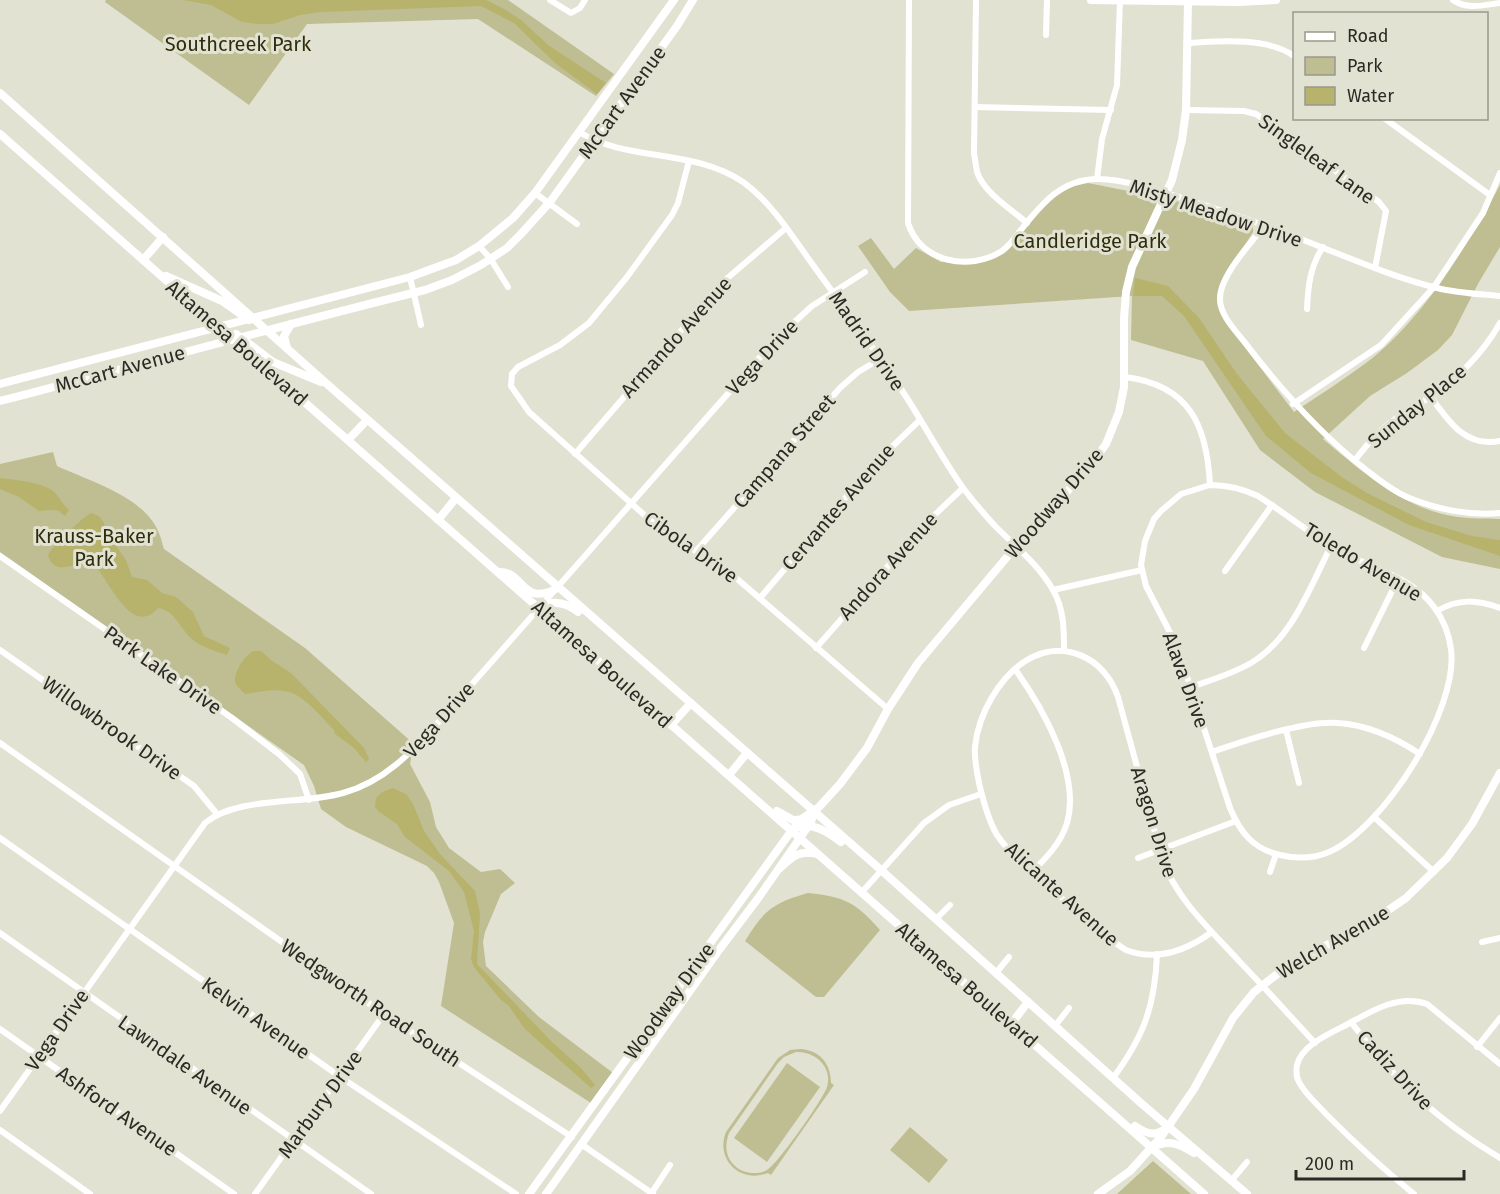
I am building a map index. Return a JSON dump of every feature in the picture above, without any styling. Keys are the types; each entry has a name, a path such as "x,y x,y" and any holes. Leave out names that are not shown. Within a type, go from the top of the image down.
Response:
{"main road":[{"name":"McCart Avenue","path":"0,384 410,277 456,260 502,228 535,193 674,0"},
{"name":"McCart Avenue","path":"0,400 414,292 452,280 513,242 550,202 693,0"},
{"path":"652,32 665,42"},
{"name":"Altamesa Boulevard","path":"0,93 250,318 267,330 747,753 811,819 864,855 1054,1026 1247,1194"},
{"name":"Altamesa Boulevard","path":"0,134 219,327 236,337 438,520 1204,1194"},
{"path":"143,260 162,237"},
{"path":"157,273 222,301 250,318"},
{"path":"287,349 284,336 291,324"},
{"path":"236,337 273,362 327,384"},
{"path":"109,356 112,372"},
{"path":"348,440 367,420"},
{"path":"438,520 456,498"},
{"path":"498,572 507,572 536,594 548,593 558,588"},
{"path":"539,607 546,603 565,604 594,624 604,628"},
{"path":"671,725 691,703"},
{"path":"729,774 747,753"},
{"path":"749,792 787,818 811,819 855,854 864,855"},
{"path":"792,830 811,819"},
{"path":"779,869 797,853 810,852 820,855"},
{"path":"1011,1024 1028,1002"},
{"path":"1118,1118 1155,1135 1169,1126"},
{"path":"1152,1147 1172,1142 1213,1164"}],"street":[{"path":"550,0 571,13 580,8 585,0"},
{"name":"Misty Meadow Drive","path":"909,0 908,223 911,232 922,246 938,257 969,262 1001,251 1051,196 1066,185 1078,180 1098,179 1166,194 1265,225 1375,268 1434,287 1500,296"},
{"path":"976,0 974,153 980,178 993,193 1027,223"},
{"path":"1046,35 1047,0"},
{"path":"1091,0 1276,0"},
{"path":"1098,179 1102,139 1117,85 1120,0"},
{"path":"1453,0 1469,7 1500,3"},
{"name":"Woodway Drive","path":"546,1194 719,950 763,892 801,838 811,819 859,759 918,663 1017,545 1087,470 1103,448 1119,412 1125,377 1124,318 1126,292 1132,267 1172,180 1186,111 1188,1"},
{"path":"1189,43 1260,43 1272,45 1293,56"},
{"path":"975,107 1111,110"},
{"name":"Singleleaf Lane","path":"1186,111 1244,111 1257,114 1379,202 1386,211 1375,268"},
{"path":"1387,120 1490,195"},
{"name":"Madrid Drive","path":"579,132 595,140 689,160 715,168 744,183 772,210 880,359 963,488 1044,575 1058,599 1063,619 1064,651"},
{"name":"Cibola Drive","path":"689,160 678,203 672,215 598,313 589,323 560,345 518,367 512,374 511,386 522,404 660,529 728,571 888,709"},
{"path":"1293,404 1381,345 1434,287 1482,213 1500,173"},
{"path":"535,193 578,224"},
{"path":"1265,225 1233,266 1223,286 1220,301 1230,323 1293,404 1319,430 1355,460 1406,497 1465,513 1500,513"},
{"name":"Armando Avenue","path":"575,454 724,281 786,228"},
{"path":"479,246 490,258 508,287"},
{"path":"1307,309 1315,258 1323,248"},
{"name":"Vega Drive","path":"0,1110 197,832 206,823 229,809 309,800 354,790 394,768 409,755 558,588 776,339 796,319 832,292 865,272"},
{"path":"410,277 421,325"},
{"name":"Sunday Place","path":"1355,460 1381,430 1431,397 1468,365 1487,344 1500,323"},
{"name":"Campana Street","path":"696,551 840,388 858,372 880,359"},
{"path":"1125,377 1153,383 1169,391 1180,399 1195,418 1204,443 1210,485"},
{"path":"1431,397 1453,428 1461,434 1480,441 1500,441"},
{"name":"Cervantes Avenue","path":"760,598 876,462 920,420"},
{"name":"Toledo Avenue","path":"1210,485 1245,490 1272,505 1353,559 1414,588 1437,611 1446,628 1451,649 1451,662 1448,683 1432,731 1394,793 1374,817"},
{"name":"Alava Drive","path":"1210,485 1181,494 1161,510 1154,519 1145,541 1142,570 1146,586 1177,646 1236,821 1241,831 1265,850 1292,858 1305,858 1330,852 1356,835 1374,817"},
{"name":"Andora Avenue","path":"816,648 924,525 963,488"},
{"path":"1225,571 1272,505"},
{"path":"1191,687 1253,662 1276,642 1301,604 1331,546"},
{"name":"Park Lake Drive","path":"0,555 232,718 279,754 300,774 309,800"},
{"path":"1053,590 1142,570"},
{"path":"1364,648 1398,579"},
{"path":"1437,611 1454,603 1472,601 1500,608"},
{"name":"Willowbrook Drive","path":"0,650 194,786 218,814"},
{"name":"Alicante Avenue","path":"1064,651 1039,655 1015,669 998,687 991,699 978,733 975,760 981,794 997,834 1032,872 1117,944 1137,954 1182,950 1212,932"},
{"name":"Aragon Drive","path":"1064,651 1087,657 1102,669 1114,686 1160,850 1170,879 1178,893 1315,1044"},
{"path":"1015,669 1053,732 1063,763 1069,794 1069,809 1064,831 1056,845 1032,872"},
{"path":"1212,752 1286,730 1336,722 1357,725 1392,737 1420,754"},
{"path":"1286,730 1299,783"},
{"name":"Wedgworth Road South","path":"0,743 384,1014 572,1137"},
{"name":"Welch Avenue","path":"1098,1194 1130,1171 1169,1126 1194,1089 1233,1018 1262,985 1289,965 1374,920 1406,898 1448,858 1472,824 1500,773"},
{"path":"862,892 909,838 937,813 962,800 981,794"},
{"path":"1374,817 1434,872"},
{"name":"Woodway Drive","path":"529,1194 752,883 801,820"},
{"path":"1138,858 1236,821"},
{"name":"Kelvin Avenue","path":"0,838 339,1076 516,1194"},
{"path":"1270,872 1276,854"},
{"path":"752,883 763,892"},
{"name":"Altamesa Boulevard","path":"936,919 950,905"},
{"name":"Lawndale Avenue","path":"0,933 371,1194"},
{"path":"1482,942 1500,938"},
{"path":"1113,1078 1135,1047 1145,1025 1154,992 1157,954"},
{"name":"Altamesa Boulevard","path":"996,973 1009,957"},
{"path":"1414,1194 1339,1127 1313,1100 1298,1081 1298,1061 1305,1051 1315,1044 1375,1009 1390,1004 1422,1002 1500,1064"},
{"name":"Altamesa Boulevard","path":"1054,1026 1069,1008"},
{"name":"Marbury Drive","path":"255,1194 384,1014"},
{"path":"1477,1047 1500,1018"},
{"name":"Cadiz Drive","path":"1351,1022 1384,1065 1411,1093 1455,1129 1500,1158"},
{"name":"Ashford Avenue","path":"0,1029 234,1194"},
{"path":"582,1123 579,1137 581,1144 652,1194 669,1165"},
{"path":"0,1130 90,1194"},
{"path":"572,1137 577,1148 575,1153"},
{"path":"1231,1181 1247,1162"}],"green space":[{"name":"Southcreek Park","path":"106,0 508,0 614,74 596,96 478,19 307,24 249,105 105,2"},
{"name":"Candleridge Park","path":"1088,183 1173,200 1253,226 1253,232 1222,281 1221,309 1231,329 1294,412 1366,363 1406,326 1458,257 1500,185 1500,247 1452,335 1438,350 1370,396 1323,439 1369,477 1419,506 1458,517 1500,519 1500,569 1442,557 1315,492 1260,450 1203,361 1131,340 1132,296 909,311 890,292 858,246 871,238 894,269 916,248 941,262 979,263 1005,250 1051,197 1065,188"},
{"name":"Krauss-Baker Park","path":"53,452 57,466 114,491 140,508 151,519 164,549 305,648 414,744 410,764 430,802 436,827 449,848 481,872 500,869 515,883 501,894 485,932 483,942 486,966 539,1017 613,1073 591,1103 441,1006 454,923 439,882 427,866 346,827 321,809 304,765 0,552 0,464"},
{"path":"808,893 840,899 856,907 880,930 824,997 816,997 745,941 758,922 771,909 786,900"},
{"path":"790,1050 807,1050 819,1055 829,1070 831,1083 834,1085 771,1175 768,1173 758,1176 748,1175 732,1167 727,1160 723,1142 726,1132 778,1058","holes":["803,1052 816,1057 825,1067 828,1080 824,1094 800,1131 767,1170 758,1173 740,1170 730,1161 727,1153 729,1133 778,1063 784,1057"]},
{"path":"787,1063 820,1087 767,1162 734,1138"},
{"path":"910,1127 948,1160 929,1183 890,1150"},
{"path":"1153,1161 1191,1194 1117,1194"}],"water":[{"path":"183,0 486,0 521,20 548,45 606,83 597,94 555,63 514,23 481,6 320,12 300,15 273,24 257,24 242,22 211,5"},
{"path":"1135,278 1168,286 1199,318 1237,374 1285,433 1343,478 1367,493 1426,522 1472,536 1500,540 1500,556 1409,525 1311,473 1266,436 1184,316 1162,296 1133,296"},
{"path":"0,478 42,485 55,493 69,510 65,516 59,511 39,511 19,497 0,489"},
{"path":"91,513 99,516 104,523 105,530 126,560 132,577 147,580 162,593 176,597 193,612 204,636 230,648 227,655 195,642 164,609 158,608 148,616 138,616 129,611 91,561 66,567 55,566 51,562 48,555 50,551"},
{"path":"253,651 261,651 291,673 364,748 369,759 366,762 301,698 278,690 245,694 236,684 235,678 241,664"},
{"path":"393,788 406,794 413,804 424,831 440,854 475,891 480,913 477,964 552,1042 581,1068 595,1085 591,1088 525,1029 508,1005 501,1000 474,967 471,959 474,931 464,892 449,871 405,837 397,824 375,807 376,798 382,792"}]}
